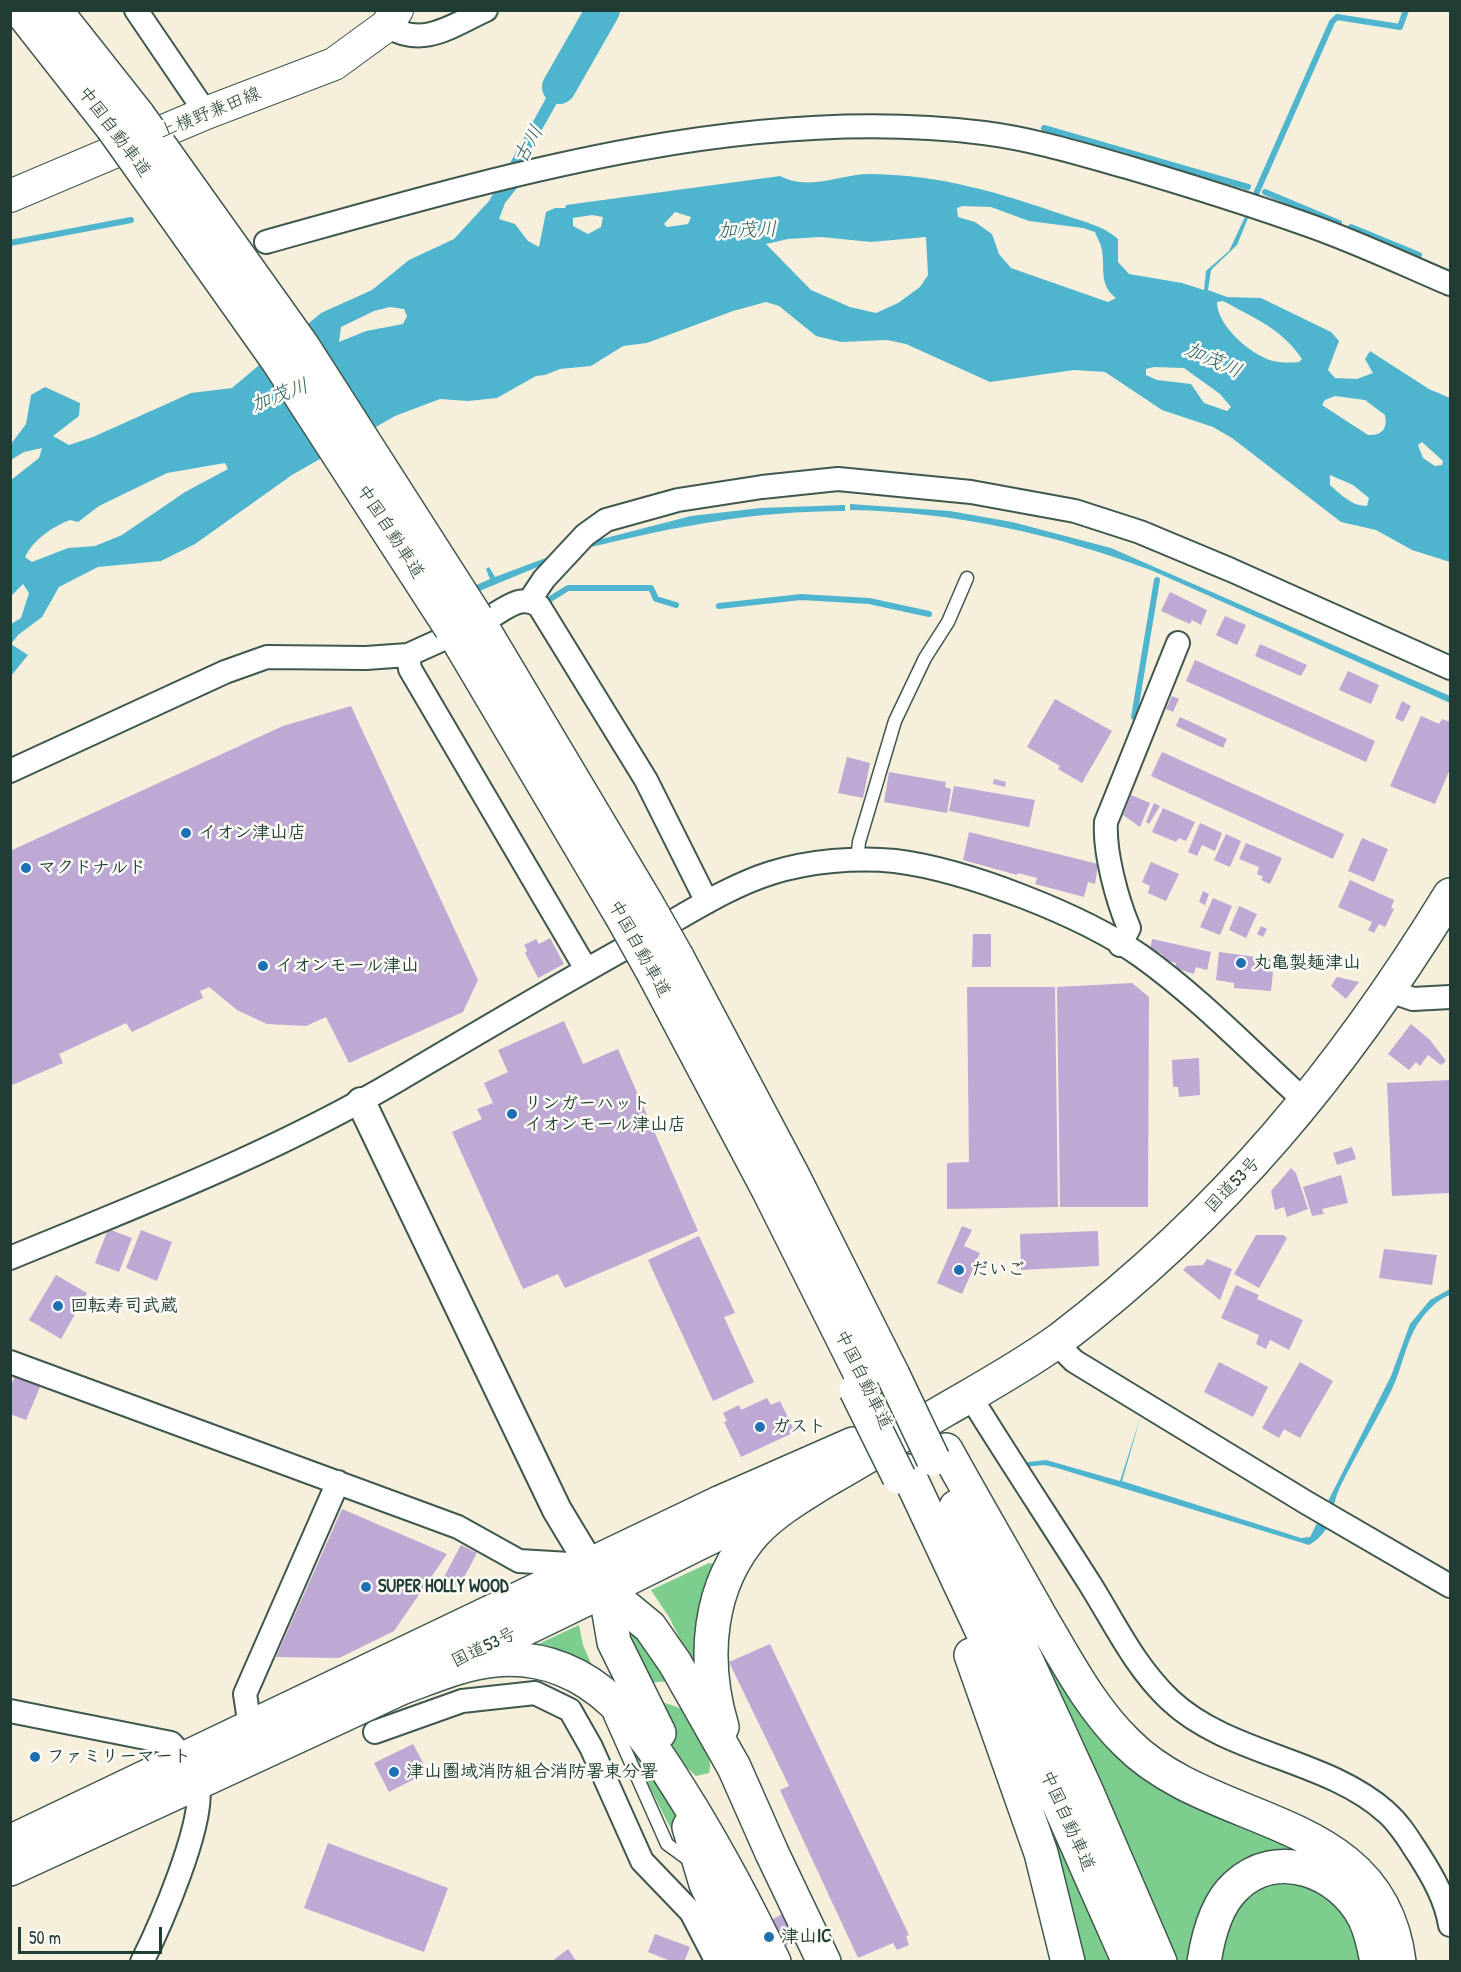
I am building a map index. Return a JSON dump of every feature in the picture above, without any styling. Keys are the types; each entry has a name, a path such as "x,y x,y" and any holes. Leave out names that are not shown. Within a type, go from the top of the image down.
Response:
{"highway":[{"name":"中国自動車道","path":"20,10 125,121"},
{"name":"中国自動車道","path":"55,10 278,361 465,626 666,965 781,1183 921,1464 1012,1628 1160,1962"},
{"name":"国道53号","path":"10,1869 192,1771 250,1727 831,1477 959,1402 1055,1342 1120,1290 1199,1220 1260,1158 1306,1102 1390,991 1450,895"},
{"name":"国道53号","path":"10,1842 395,1690 821,1457 959,1402"},
{"name":"中国自動車道","path":"921,1464 983,1633 1129,1962"},
{"path":"921,1464 966,1642 1041,1853 1068,1962"},
{"path":"921,1464 1082,1687 1127,1743 1176,1781 1283,1824 1334,1852 1365,1881 1378,1899 1394,1936 1399,1962"},
{"path":"824,1962 772,1854 734,1767 721,1724 710,1667 714,1614 721,1592 742,1548 758,1530 831,1477"},
{"path":"598,1578 614,1642 678,1788 732,1875 774,1962"},
{"path":"598,1578 650,1627 675,1663 734,1767 729,1868 743,1962"},
{"path":"395,1690 471,1665 495,1660 534,1663 555,1668 598,1689 633,1721 790,1962"},
{"path":"636,1689 729,1868 759,1962"},
{"path":"694,1699 733,1790 729,1868 808,1962"},
{"path":"1204,1962 1213,1922 1234,1887 1249,1875 1265,1868 1284,1866 1322,1875 1340,1886 1364,1918 1377,1962"}],"main road":[{"name":"上横野兼田線","path":"10,196 206,113 334,64 391,18"}],"street":[{"path":"136,10 206,113"},
{"path":"391,18 400,35 413,38 431,36 486,10"},
{"path":"267,242 485,181 641,148 731,134 831,127 906,126 987,133 1083,155 1191,186 1311,226 1450,284"},
{"path":"530,600 544,579 585,535 606,520 678,500 762,487 838,479 970,492 1075,511 1140,532 1231,570 1450,668"},
{"path":"10,771 225,672 267,657 366,658 408,655 521,600 530,600 538,606 646,780 707,902"},
{"path":"1120,945 1129,928 1122,913 1105,837 1106,822 1178,643"},
{"path":"408,655 410,669 586,969"},
{"path":"10,1258 188,1184 361,1102 586,969 707,902 772,873 815,863 893,861 936,868 1039,904 1138,954 1176,984 1306,1102"},
{"path":"1390,991 1413,999 1450,998"},
{"path":"361,1102 557,1510 598,1578"},
{"path":"1055,1342 1074,1361 1307,1503 1450,1586"},
{"path":"10,1362 458,1527 519,1561 598,1578"},
{"path":"959,1402 1135,1659 1170,1700 1213,1731 1322,1775 1367,1798 1386,1811 1401,1828 1431,1873 1443,1898 1450,1925"},
{"path":"250,1727 244,1694 339,1482"},
{"path":"375,1732 462,1701 536,1693 570,1710 591,1747 642,1861 691,1912 717,1962"},
{"path":"10,1711 171,1743 192,1771 200,1802 173,1894 142,1962"}],"lane":[{"path":"857,861 859,843 895,721 925,658 948,622 967,578"},
{"path":"598,1689 667,1844 729,1868"}],"green space":[{"path":"709,1563 718,1564 700,1616 696,1643 696,1671 669,1617 651,1590"},
{"path":"1022,1608 1086,1710 1335,1863 1264,1858 1190,1961 1175,1961"},
{"path":"622,1616 671,1681 645,1683"},
{"path":"579,1625 583,1645 596,1675 532,1647"},
{"path":"654,1701 679,1708 690,1718 707,1751 709,1773 696,1776 682,1763 644,1704"},
{"path":"1001,1710 1109,1961 1078,1961"},
{"path":"627,1734 664,1781 684,1832 676,1839 628,1744"},
{"path":"1274,1882 1318,1888 1352,1922 1364,1962 1214,1962 1220,1933 1243,1898"}],"water":[{"name":"加茂川","path":"576,44 587,50 527,156 517,188 505,203 499,219 515,224 528,241 539,247 546,212 555,208 565,208 566,205 780,176 803,182 815,182 861,174 898,175 970,187 1017,199 1092,224 1118,239 1118,262 1129,274 1182,283 1204,290 1206,271 1229,251 1245,217 1248,218 1237,245 1211,270 1208,290 1227,297 1261,298 1331,332 1339,341 1328,370 1335,378 1357,379 1373,373 1365,359 1370,351 1429,389 1450,398 1450,562 1412,550 1376,530 1341,522 1232,438 1213,427 1162,410 1105,372 1074,370 990,382 906,344 887,340 841,342 816,336 779,306 766,302 733,311 647,343 623,346 591,366 560,369 536,376 497,398 468,401 440,399 395,416 292,475 195,544 161,561 98,567 59,587 42,617 18,635 11,644 11,624 21,618 29,593 23,584 11,596 11,480 39,458 42,448 24,452 11,460 11,444 26,424 31,395 45,387 80,403 79,416 53,436 69,445 93,437 191,393 232,388 321,313 372,290 409,260 454,239 489,201","holes":["963,206 991,207 1029,221 1083,228 1095,232 1102,250 1105,282 1116,298 1108,302 1011,268 999,254 992,234 975,222 958,217 957,208","675,212 691,217 688,224 667,227 664,224","592,215 603,217 601,227 588,234 573,226 573,218","821,237 871,242 926,237 928,275 920,287 898,303 876,313 850,307 811,290 766,244 788,239","1223,301 1276,332 1294,348 1302,359 1299,362 1286,362 1265,358 1241,343 1222,319 1217,302","390,307 404,309 407,316 403,324 366,331 339,342 341,327 374,311","1184,368 1220,394 1231,407 1227,411 1204,403 1191,384 1157,380 1146,375 1146,369","1335,396 1365,400 1385,415 1385,427 1380,433 1368,435 1322,405 1325,400","1422,442 1443,461 1442,465 1435,466 1423,458 1418,445","225,463 228,469 185,492 122,535 95,546 68,548 32,562 25,557 38,539 50,530 70,520 78,522 99,506 167,473","1330,475 1353,485 1369,498 1367,506 1352,502 1330,485"]},
{"path":"850,504 950,511 1012,522 1111,548 1450,696 1450,703 1153,571 1116,558 1004,527 928,515 850,510"},
{"path":"845,505 845,511 780,514 717,521 591,547 594,541 691,516 760,508"},
{"path":"559,553 557,559 477,592 474,586 490,579 486,569 489,567 495,577"},
{"path":"11,644 28,655 11,676"},
{"path":"1450,1289 1450,1295 1432,1307 1417,1325 1409,1340 1392,1389 1340,1487 1328,1526 1318,1539 1309,1545 1057,1468 1044,1465 1024,1467 1019,1463 1046,1460 1120,1481 1141,1416 1122,1481 1301,1538 1310,1537 1391,1376 1410,1324 1430,1300"}],"building":[{"path":"1170,592 1207,610 1201,625 1192,620 1190,624 1161,611"},
{"path":"1225,616 1246,625 1237,645 1216,635"},
{"path":"1260,644 1307,665 1301,676 1255,656"},
{"path":"1195,660 1375,741 1366,762 1186,681"},
{"path":"1348,671 1379,685 1371,704 1339,690"},
{"path":"1172,696 1179,699 1173,712 1166,709"},
{"path":"1055,699 1112,731 1082,783 1058,769 1060,766 1027,747"},
{"path":"1402,701 1411,706 1403,722 1395,718"},
{"path":"351,706 478,980 463,1012 349,1063 326,1017 306,1026 267,1024 237,1010 209,987 200,991 203,998 132,1032 126,1023 59,1054 63,1063 10,1086 10,851 283,726"},
{"path":"1421,716 1439,724 1442,719 1450,722 1450,769 1435,804 1390,786"},
{"path":"1180,717 1227,739 1223,748 1176,726"},
{"path":"1162,752 1344,834 1333,859 1151,776"},
{"path":"847,757 870,763 863,798 838,793"},
{"path":"889,772 946,782 945,787 951,789 947,813 884,802"},
{"path":"994,779 1006,782 1005,787 993,784"},
{"path":"954,786 1035,800 1029,827 949,811"},
{"path":"1131,795 1150,803 1140,827 1123,815"},
{"path":"1154,803 1160,806 1149,824 1146,822"},
{"path":"1163,808 1195,822 1186,841 1179,838 1176,842 1152,832"},
{"path":"1200,823 1222,833 1215,851 1202,845 1197,856 1188,852"},
{"path":"969,832 1098,864 1095,884 1088,882 1084,897 1035,884 1037,878 1018,873 1017,875 963,860"},
{"path":"1226,834 1241,841 1230,867 1214,860"},
{"path":"1362,838 1388,849 1374,882 1348,871"},
{"path":"1246,843 1282,858 1270,884 1261,880 1263,877 1257,874 1259,867 1239,859"},
{"path":"1151,862 1179,874 1166,901 1148,893 1150,886 1142,882"},
{"path":"1350,880 1394,900 1391,908 1394,909 1385,927 1379,924 1374,933 1368,930 1372,922 1338,907"},
{"path":"1203,891 1209,894 1205,905 1199,902"},
{"path":"1213,898 1232,906 1220,935 1200,927"},
{"path":"1239,906 1257,914 1246,938 1229,930"},
{"path":"1261,926 1267,929 1263,937 1257,934"},
{"path":"973,934 991,934 991,967 972,967"},
{"path":"550,938 564,964 538,978 525,953 527,951 524,945 536,939 539,944"},
{"path":"1152,939 1211,952 1207,970 1196,967 1194,974 1175,968 1176,963 1164,960 1162,954 1150,951"},
{"path":"1219,952 1271,959 1269,971 1273,972 1271,991 1234,988 1234,983 1216,980"},
{"path":"1337,977 1359,982 1346,999 1331,986"},
{"path":"1132,983 1149,997 1148,1207 1060,1207 1057,987"},
{"path":"967,987 1055,987 1058,1207 947,1209 947,1163 969,1162"},
{"path":"564,1021 583,1064 618,1049 698,1231 565,1288 558,1274 523,1289 452,1132 482,1119 477,1109 493,1103 484,1083 508,1072 498,1050"},
{"path":"1411,1024 1430,1040 1446,1061 1441,1065 1428,1055 1420,1066 1416,1062 1409,1070 1388,1054"},
{"path":"1199,1058 1200,1095 1179,1097 1178,1087 1173,1087 1172,1060"},
{"path":"1450,1080 1450,1193 1392,1196 1387,1083"},
{"path":"1352,1147 1356,1159 1337,1165 1333,1153"},
{"path":"1291,1168 1296,1173 1308,1209 1287,1217 1284,1207 1275,1210 1271,1191"},
{"path":"1341,1175 1348,1203 1322,1209 1324,1214 1312,1216 1303,1187"},
{"path":"962,1226 972,1230 964,1246 980,1253 962,1294 937,1283"},
{"path":"108,1229 132,1238 119,1272 95,1263"},
{"path":"141,1230 172,1242 157,1281 126,1268"},
{"path":"1098,1231 1099,1266 1021,1270 1020,1234"},
{"path":"1256,1235 1283,1235 1287,1238 1259,1288 1234,1274"},
{"path":"699,1236 735,1313 724,1317 754,1382 713,1401 648,1260"},
{"path":"1384,1249 1437,1255 1432,1285 1379,1278"},
{"path":"1207,1259 1232,1269 1220,1300 1183,1270 1187,1266 1203,1265"},
{"name":"回転寿司武蔵","path":"56,1275 87,1293 61,1339 29,1320"},
{"path":"1236,1285 1259,1295 1257,1299 1303,1320 1289,1350 1270,1340 1266,1349 1256,1344 1259,1335 1221,1318"},
{"path":"1219,1362 1268,1387 1253,1417 1204,1392"},
{"path":"1300,1362 1333,1381 1300,1438 1284,1429 1279,1438 1262,1428"},
{"path":"16,1374 41,1385 26,1420 10,1414 10,1388"},
{"name":"ガスト","path":"767,1398 771,1405 780,1401 795,1432 741,1457 724,1422 727,1421 723,1413 739,1405 741,1410"},
{"name":"SUPER HOLLY WOOD","path":"342,1509 447,1554 394,1631 339,1658 276,1657"},
{"path":"461,1545 477,1553 459,1587 443,1579"},
{"path":"770,1644 909,1935 906,1936 909,1945 897,1950 893,1943 858,1958 780,1790 789,1786 729,1662"},
{"path":"413,1744 428,1772 389,1792 374,1763"},
{"path":"328,1843 448,1888 424,1952 304,1908"},
{"name":"津山IC","path":"799,1906 812,1932 753,1962 725,1943"},
{"path":"655,1934 690,1947 684,1962 673,1962 648,1952"},
{"path":"568,1949 577,1962 551,1962"}],"waterway":[{"name":"古川","path":"559,87 603,10"},
{"path":"1252,203 1332,22 1337,17 1400,27 1406,10"},
{"path":"1044,128 1248,187"},
{"path":"1265,192 1339,223"},
{"path":"10,243 131,220"},
{"path":"1351,227 1419,255"},
{"path":"1134,717 1157,580"},
{"path":"550,606 547,601 568,588 651,588 656,599 676,605"},
{"path":"719,606 801,597 869,601 929,614"}],"place":[{"name":"イオン津山店","path":"186,833"},
{"name":"マクドナルド","path":"26,868"},
{"name":"丸亀製麺津山","path":"1241,963"},
{"name":"イオンモール津山","path":"263,966"},
{"name":"リンガーハット イオンモール津山店","path":"512,1114"},
{"name":"だいご","path":"959,1270"},
{"name":"回転寿司武蔵","path":"58,1306"},
{"name":"ガスト","path":"760,1427"},
{"name":"SUPER HOLLY WOOD","path":"366,1587"},
{"name":"ファミリーマート","path":"35,1757"},
{"name":"津山圏域消防組合消防署東分署","path":"394,1772"},
{"name":"津山IC","path":"769,1937"}]}
